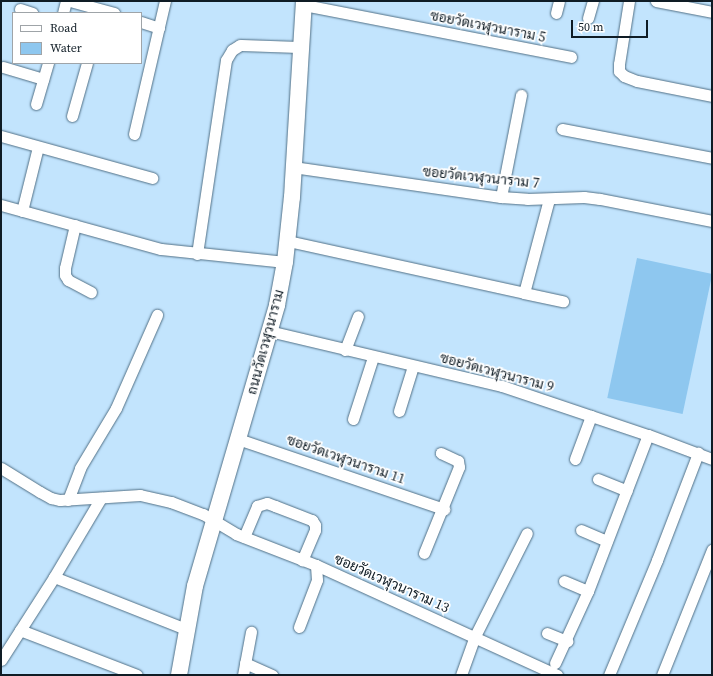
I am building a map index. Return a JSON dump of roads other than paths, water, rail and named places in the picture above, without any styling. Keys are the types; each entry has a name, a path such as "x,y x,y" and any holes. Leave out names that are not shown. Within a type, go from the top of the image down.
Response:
{"street":[{"path":"63,12 66,1"},
{"path":"70,1 102,11"},
{"path":"134,134 165,1"},
{"path":"556,12 559,1"},
{"path":"588,18 593,1"},
{"path":"629,1 619,64 620,71 624,76 637,81 712,96"},
{"path":"656,1 712,12"},
{"name":"ถนนวัดเวฬุวนาราม","path":"178,675 195,586 277,305 288,241 304,3"},
{"name":"ซอยวัดเวฬุวนาราม 5","path":"304,3 571,57"},
{"path":"20,9 29,12"},
{"path":"142,22 159,28"},
{"path":"197,254 226,60 232,50 240,45 300,47"},
{"path":"36,104 48,64"},
{"path":"72,116 87,64"},
{"path":"3,67 44,79"},
{"path":"501,197 521,95"},
{"path":"562,130 712,158"},
{"path":"1,136 152,178"},
{"path":"22,211 38,147"},
{"name":"ซอยวัดเวฬุวนาราม 7","path":"293,167 501,197 549,199 584,197 600,199 712,221"},
{"path":"524,293 549,199"},
{"path":"1,205 138,244 197,254 285,262"},
{"path":"75,225 65,268 65,275 68,280 91,292"},
{"path":"288,241 563,302"},
{"path":"68,500 80,468 116,408 157,314"},
{"path":"345,350 358,316"},
{"name":"ซอยวัดเวฬุวนาราม 9","path":"269,332 502,386 648,435 712,459"},
{"path":"353,420 373,357"},
{"path":"399,411 412,366"},
{"path":"575,459 591,416"},
{"path":"555,663 567,641 588,591 648,435"},
{"name":"ซอยวัดเวฬุวนาราม 11","path":"238,439 444,509"},
{"path":"424,553 444,509 459,467 458,461 441,453"},
{"path":"608,675 656,560 698,453"},
{"name":"ซอยวัดเวฬุวนาราม 13","path":"1,468 51,498 68,500 140,495 172,502 214,520 244,537 316,565 475,636 557,675"},
{"path":"598,479 627,491"},
{"path":"1,660 54,577 101,498"},
{"path":"244,537 257,506 267,503 312,520 315,525 315,530 302,560"},
{"path":"581,530 607,541"},
{"path":"461,675 475,636 527,533"},
{"path":"662,675 712,550"},
{"path":"299,627 317,580 316,565"},
{"path":"54,577 186,630"},
{"path":"564,581 588,591"},
{"path":"20,630 137,675"},
{"path":"243,675 251,632"},
{"path":"547,633 567,641"},
{"path":"246,662 272,675"}],"water":[{"path":"637,258 712,274 683,414 607,398"}]}
